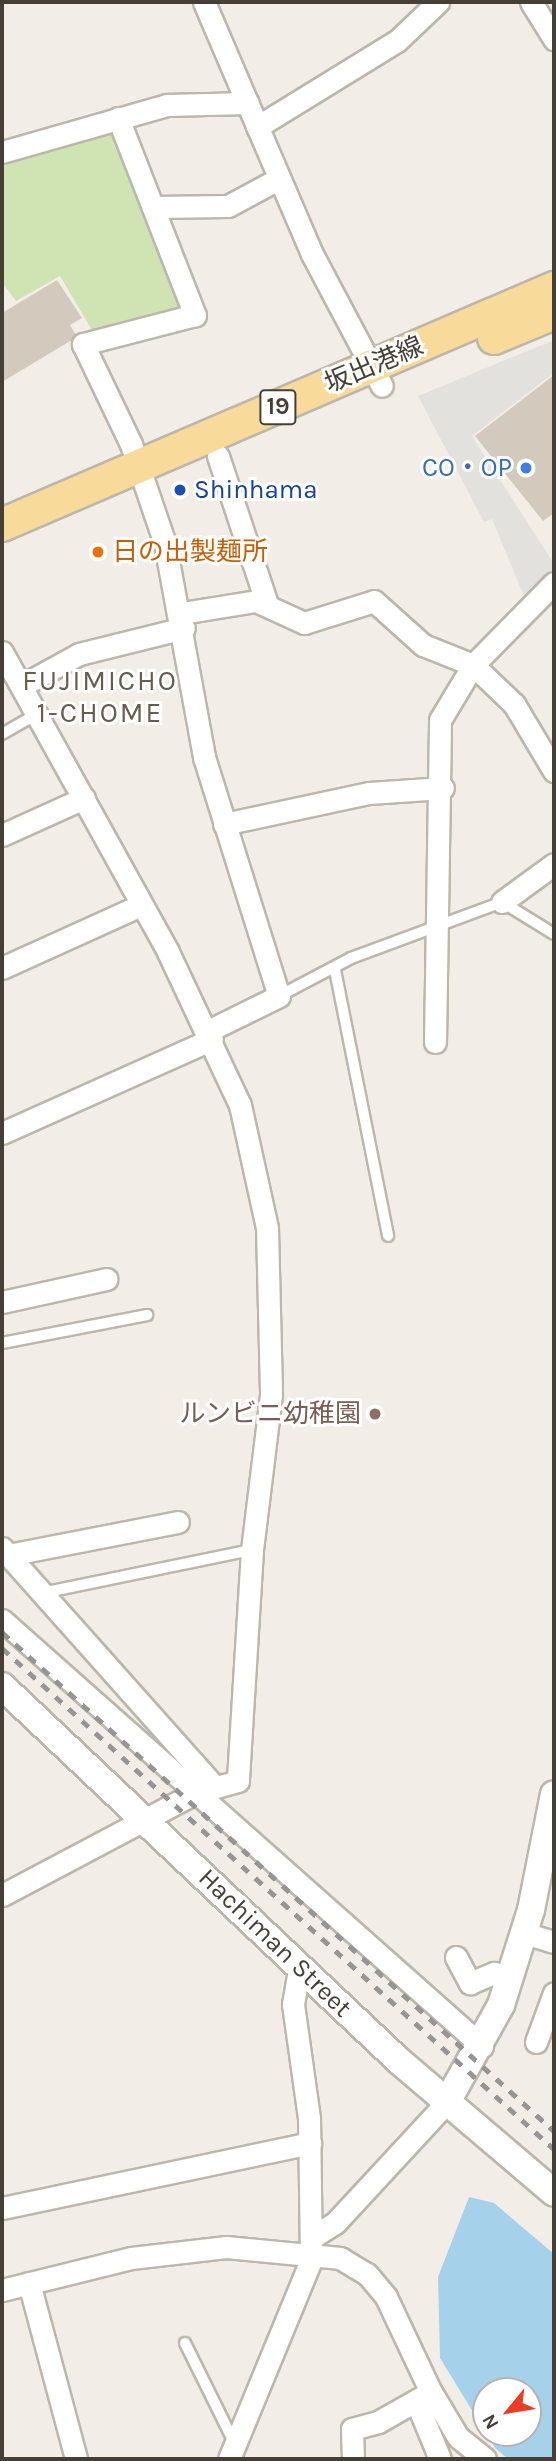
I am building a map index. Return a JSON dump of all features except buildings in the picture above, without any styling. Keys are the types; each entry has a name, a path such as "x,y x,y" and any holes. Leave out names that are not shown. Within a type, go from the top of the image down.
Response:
{"main road":[{"name":"坂出港線","path":"2,525 142,477 218,456 554,288"},
{"name":"坂出港線","path":"2,549 142,477 377,376 554,313"}],"street":[{"path":"204,2 278,179 377,376"},
{"path":"257,127 397,41 438,2"},
{"path":"531,2 554,39"},
{"path":"2,150 118,118 202,100 248,103"},
{"path":"2,1133 210,1035 279,996 204,757 183,620 142,477 83,344 195,315 118,118"},
{"path":"153,207 228,206 278,179"},
{"path":"218,456 267,604"},
{"path":"435,1042 442,924 443,788 440,720 473,665 554,583"},
{"path":"13,681 79,654 183,620 225,603 267,604 304,623 374,600 423,645 473,665 514,704 554,771"},
{"path":"2,652 13,681 37,714 84,798 210,1035 250,1140 267,1228 271,1395 252,1549 238,1781 204,1790 2,1895"},
{"path":"224,824 369,793 443,788"},
{"path":"2,835 84,798"},
{"path":"502,902 554,864"},
{"path":"2,968 141,905"},
{"path":"2,1302 107,1279"},
{"path":"5,1552 177,1522"},
{"path":"5,1552 204,1790"},
{"path":"2,1620 204,1790 482,2046"},
{"name":"Hachiman Street","path":"2,1686 447,2102 554,2193"},
{"path":"313,2243 335,2223 447,2102 482,2046 510,1978 524,1933 554,1794"},
{"path":"524,1933 554,1942"},
{"path":"456,1957 470,1983 494,1973 510,1978"},
{"path":"232,2452 313,2243 310,2143 293,2004 300,1966"},
{"path":"536,2042 554,1993"},
{"path":"2,2208 310,2143"},
{"path":"2,2290 131,2258 226,2247 313,2243 368,2274 386,2297 423,2396 440,2459"},
{"path":"29,2283 76,2458"},
{"path":"353,2459 352,2429 423,2396"},
{"path":"423,2396 458,2437 485,2459"}],"lane":[{"path":"2,734 37,714"},
{"path":"279,996 442,924 502,902 554,934"},
{"path":"335,970 388,1236"},
{"path":"2,1343 146,1315"},
{"path":"42,1593 252,1549"},
{"path":"185,2343 232,2452"}],"green space":[{"path":"112,125 187,308 96,337 60,276 16,301 2,282 2,158"}],"shaded area":[{"path":"554,340 554,373 472,436 554,564 554,573 526,601 492,519 484,522 418,396"}],"water":[{"path":"469,2197 494,2203 554,2254 554,2459 508,2459 494,2447 542,2447 542,2377 472,2377 472,2410 440,2358 438,2277"}],"railway":[{"path":"2,1632 554,2131"},
{"path":"2,1648 554,2149"}],"place":[{"name":"CO・OP","path":"526,468"},
{"name":"Shinhama","path":"180,490"},
{"name":"日の出製麺所","path":"98,552"},
{"name":"ルンビニ幼稚園","path":"375,1414"}],"district":[{"name":"FUJIMICHO 1-CHOME","path":"100,697"}]}
